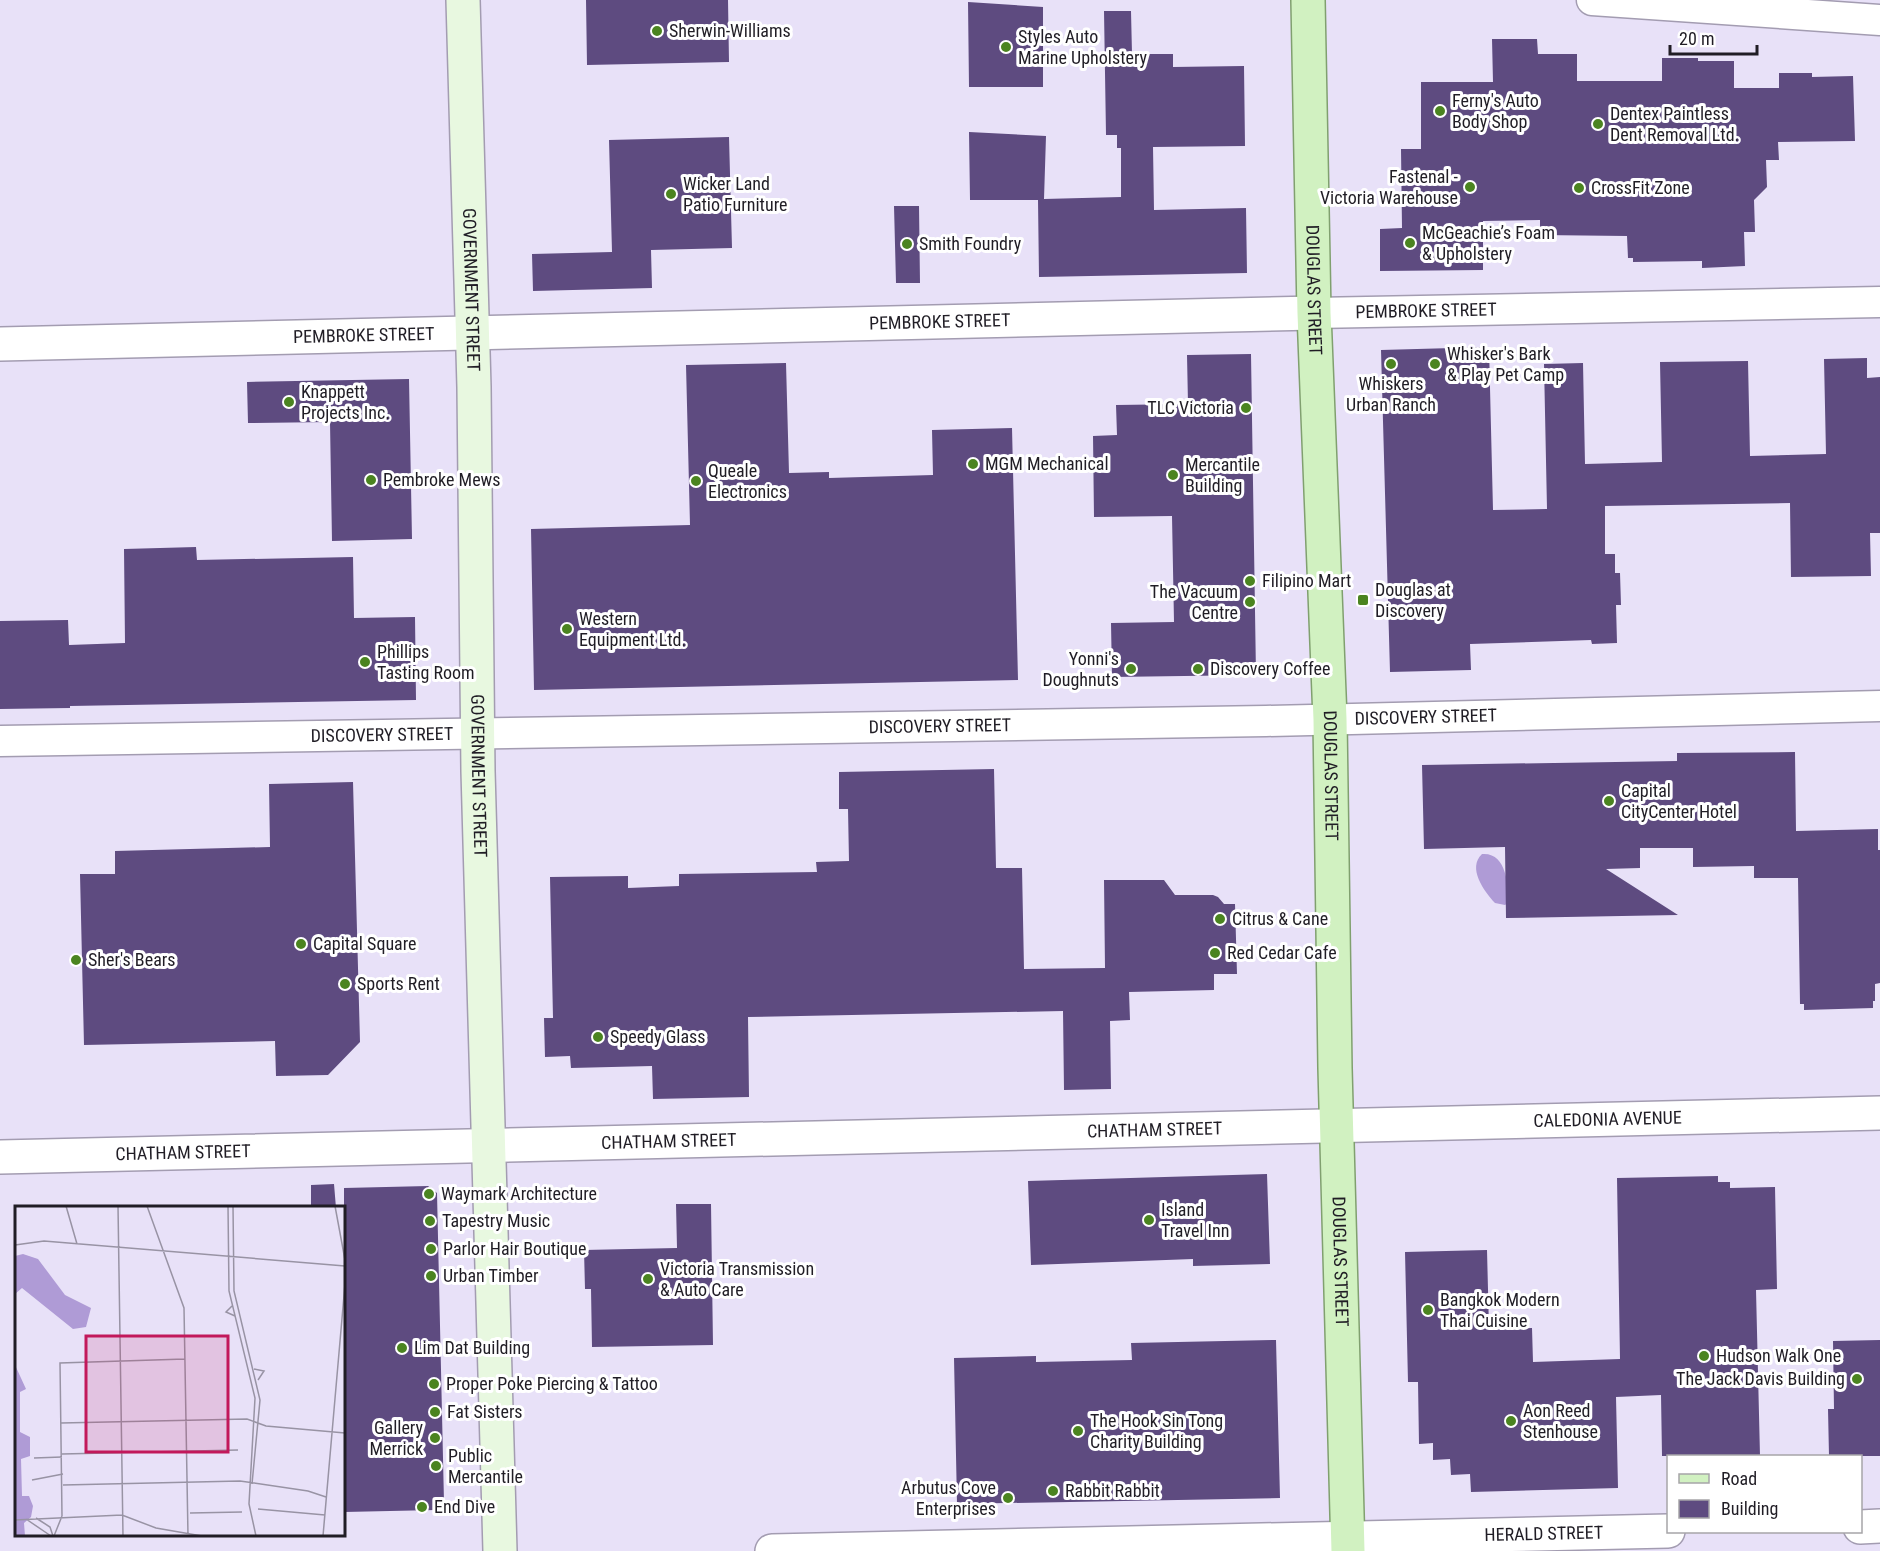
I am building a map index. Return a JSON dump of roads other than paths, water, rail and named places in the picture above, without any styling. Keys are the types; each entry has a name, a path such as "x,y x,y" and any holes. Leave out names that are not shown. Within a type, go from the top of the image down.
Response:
{"main road":[{"name":"GOVERNMENT STREET","path":"463,0 473,332 477,734 500,1551"},
{"name":"DOUGLAS STREET","path":"1308,0 1314,313 1330,719 1336,1125 1348,1544"}],"street":[{"path":"1592,0 1880,20"},
{"name":"PEMBROKE STREET","path":"0,344 1880,302"},
{"name":"DISCOVERY STREET","path":"0,741 1330,719 1880,706"},
{"name":"CALEDONIA AVENUE","path":"1336,1125 1880,1113"},
{"name":"CHATHAM STREET","path":"0,1157 1336,1125"},
{"path":"1862,1527 1880,1526"},
{"name":"HERALD STREET","path":"772,1551 1348,1544 1667,1531"}],"place":[{"name":"Sherwin-Williams","path":"657,31"},
{"name":"Styles Auto Marine Upholstery","path":"1006,47"},
{"name":"Ferny's Auto Body Shop","path":"1440,111"},
{"name":"Dentex Paintless Dent Removal Ltd.","path":"1598,124"},
{"name":"Fastenal - Victoria Warehouse","path":"1470,187"},
{"name":"CrossFit Zone","path":"1579,188"},
{"name":"Wicker Land Patio Furniture","path":"671,194"},
{"name":"McGeachie’s Foam & Upholstery","path":"1410,243"},
{"name":"Smith Foundry","path":"907,244"},
{"name":"Whiskers Urban Ranch","path":"1391,364"},
{"name":"Whisker's Bark & Play Pet Camp","path":"1435,364"},
{"name":"Knappett Projects Inc.","path":"289,402"},
{"name":"TLC Victoria","path":"1246,408"},
{"name":"MGM Mechanical","path":"973,464"},
{"name":"Mercantile Building","path":"1173,475"},
{"name":"Pembroke Mews","path":"371,480"},
{"name":"Queale Electronics","path":"696,481"},
{"name":"Filipino Mart","path":"1250,581"},
{"name":"Douglas at Discovery","path":"1363,600"},
{"name":"The Vacuum Centre","path":"1250,602"},
{"name":"Western Equipment Ltd.","path":"567,629"},
{"name":"Phillips Tasting Room","path":"365,662"},
{"name":"Yonni's Doughnuts","path":"1131,669"},
{"name":"Discovery Coffee","path":"1198,669"},
{"name":"Capital CityCenter Hotel","path":"1609,801"},
{"name":"Citrus & Cane","path":"1220,919"},
{"name":"Capital Square","path":"301,944"},
{"name":"Red Cedar Cafe","path":"1215,953"},
{"name":"Sher's Bears","path":"76,960"},
{"name":"Sports Rent","path":"345,984"},
{"name":"Speedy Glass","path":"598,1037"},
{"name":"Waymark Architecture","path":"429,1194"},
{"name":"Island Travel Inn","path":"1149,1220"},
{"name":"Tapestry Music","path":"430,1221"},
{"name":"Parlor Hair Boutique","path":"431,1249"},
{"name":"Urban Timber","path":"431,1276"},
{"name":"Victoria Transmission & Auto Care","path":"648,1279"},
{"name":"Bangkok Modern Thai Cuisine","path":"1428,1310"},
{"name":"Lim Dat Building","path":"402,1348"},
{"name":"Hudson Walk One","path":"1704,1356"},
{"name":"The Jack Davis Building","path":"1857,1379"},
{"name":"Proper Poke Piercing & Tattoo","path":"434,1384"},
{"name":"Fat Sisters","path":"435,1412"},
{"name":"Aon Reed Stenhouse","path":"1511,1421"},
{"name":"The Hook Sin Tong Charity Building","path":"1078,1431"},
{"name":"Gallery Merrick","path":"435,1438"},
{"name":"Public Mercantile","path":"436,1466"},
{"name":"Rabbit Rabbit","path":"1053,1491"},
{"name":"Arbutus Cove Enterprises","path":"1008,1498"},
{"name":"End Dive","path":"422,1507"}]}
